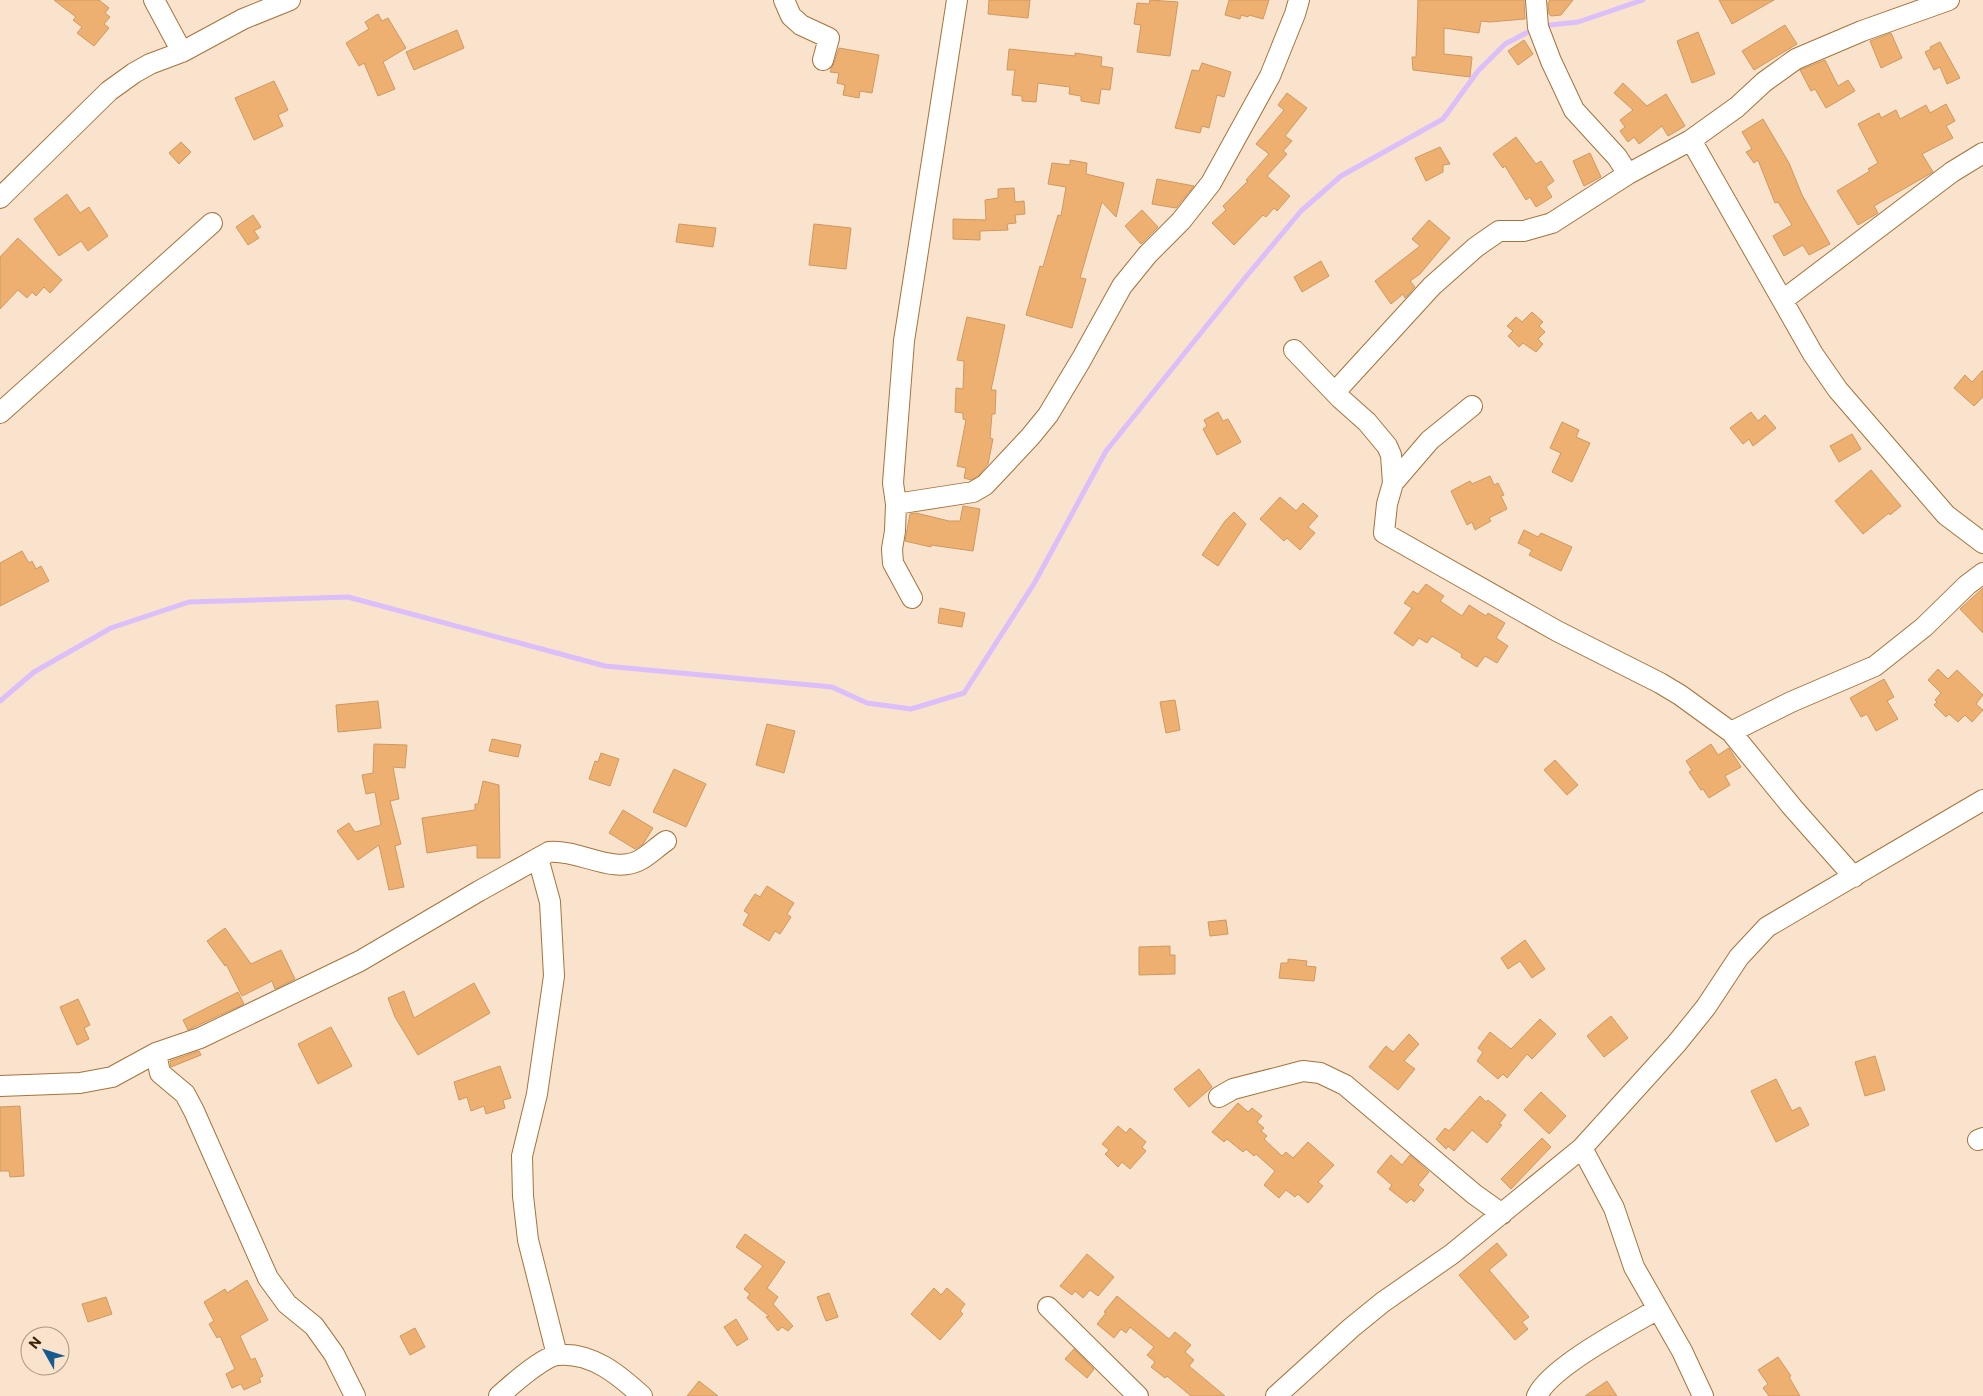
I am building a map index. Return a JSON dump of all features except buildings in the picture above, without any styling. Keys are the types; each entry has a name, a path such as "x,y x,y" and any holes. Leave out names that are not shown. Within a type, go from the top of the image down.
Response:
{"street":[{"path":"154,0 182,52"},
{"path":"4,189 109,91 150,64 182,52 243,19 290,0"},
{"path":"784,0 791,16 801,24 829,38 823,60"},
{"path":"912,598 894,563 892,549 896,532 894,482 904,340 957,0"},
{"path":"896,504 973,492 985,485 1048,415 1122,286 1148,254 1181,221 1211,183 1270,76 1299,0"},
{"path":"1536,0 1538,27 1551,61 1574,110 1617,157 1628,174"},
{"path":"1335,392 1432,286 1476,247 1499,231 1524,231 1552,223 1628,174 1691,140 1737,107 1764,82 1796,59 1862,31 1949,0"},
{"path":"1691,140 1813,354 1838,390 1946,515 1983,543"},
{"path":"1783,300 1952,172 1983,153"},
{"path":"0,413 212,223"},
{"path":"1294,350 1383,439 1391,455 1394,483"},
{"path":"1472,406 1430,440 1394,483 1387,504 1384,533 1556,631 1660,683 1731,732 1793,808 1854,877"},
{"path":"1731,732 1791,702 1875,666 1924,627 1967,585 1983,573"},
{"path":"1276,1396 1351,1328 1383,1302 1452,1254 1582,1148 1677,1043 1706,1007 1739,957 1767,927 1983,800"},
{"path":"0,1086 80,1083 112,1077 156,1053 200,1038 360,961 462,900 549,852 561,851 617,866 639,861 666,841"},
{"path":"538,858 550,902 554,976 537,1094 522,1156 522,1196 528,1240 557,1355"},
{"path":"156,1053 160,1073 185,1094 194,1111 268,1278 287,1304 314,1326 334,1354 355,1396"},
{"path":"1219,1097 1233,1089 1280,1076 1303,1071 1320,1073 1345,1085 1474,1194 1502,1214"},
{"path":"1582,1148 1614,1208 1634,1267 1682,1351 1703,1396"},
{"path":"1048,1307 1138,1396"},
{"path":"1537,1396 1552,1378 1570,1362 1658,1309"},
{"path":"498,1396 528,1371 557,1355 589,1359 620,1376 642,1396"}],"waterway":[{"path":"1541,26 1578,22 1643,0"},
{"path":"0,701 34,672 111,628 189,602 348,597 605,666 832,687 867,703 911,709 964,693 1035,582 1106,451 1301,211 1341,176 1443,119 1478,71 1505,44 1534,29"}]}
